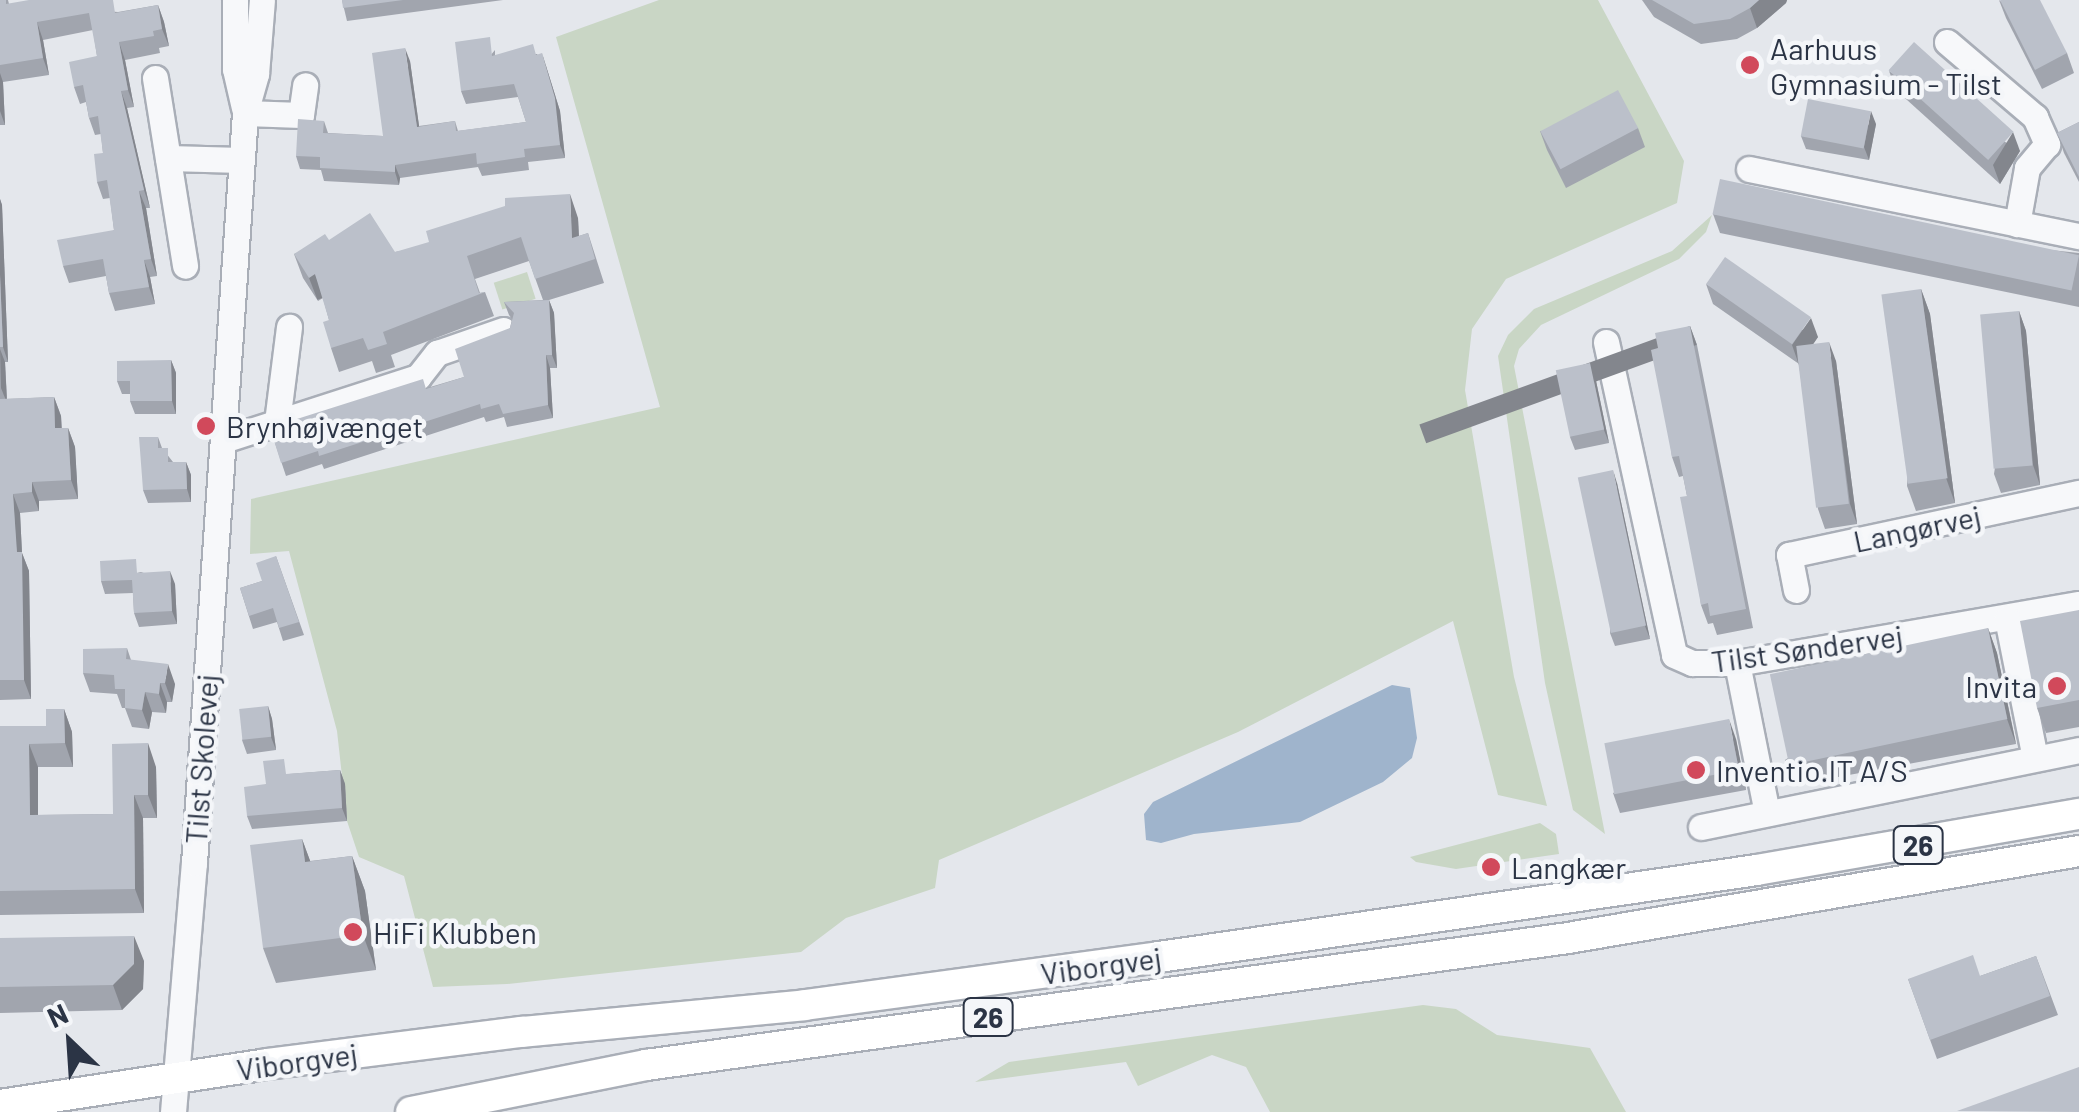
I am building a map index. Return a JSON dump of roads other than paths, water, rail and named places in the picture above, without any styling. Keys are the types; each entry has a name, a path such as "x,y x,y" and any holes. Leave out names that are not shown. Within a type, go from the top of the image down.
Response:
{"main road":[{"name":"Viborgvej","path":"0,1106 522,1032 804,1005 1140,960 1738,873 2079,814"},
{"name":"Viborgvej","path":"411,1112 646,1065 1568,938 2079,850"}],"street":[{"name":"Tilst Skolevej","path":"236,0 235,69 245,113"},
{"name":"Tilst Skolevej","path":"178,1078 245,113 256,74 262,0"},
{"path":"1947,42 2035,117 2047,144 2027,168 2017,224"},
{"path":"155,78 185,266"},
{"path":"245,113 301,115 305,85"},
{"path":"168,158 242,160"},
{"path":"1749,170 2079,236"},
{"path":"277,422 289,327"},
{"path":"223,440 418,377 437,353 503,330"},
{"name":"Tilst Søndervej","path":"1606,342 1674,655 1692,663 1737,663 2079,604"},
{"name":"Langørvej","path":"1796,590 1789,555 2079,493"},
{"path":"2007,618 2035,758"},
{"path":"1737,663 1767,813"},
{"path":"1701,826 2079,750"},
{"path":"172,1112 178,1078"},
{"path":"178,1078 186,1112"}],"water":[{"path":"1392,685 1410,688 1417,738 1412,758 1383,782 1300,822 1194,834 1161,843 1146,840 1144,814 1153,802"}],"place":[{"name":"Aarhuus Gymnasium - Tilst","path":"1750,65"},
{"name":"Brynhøjvænget","path":"206,426"},
{"name":"Invita","path":"2057,686"},
{"name":"Inventio.IT A/S","path":"1696,770"},
{"name":"Langkær","path":"1491,867"},
{"name":"HiFi Klubben","path":"353,932"}]}
